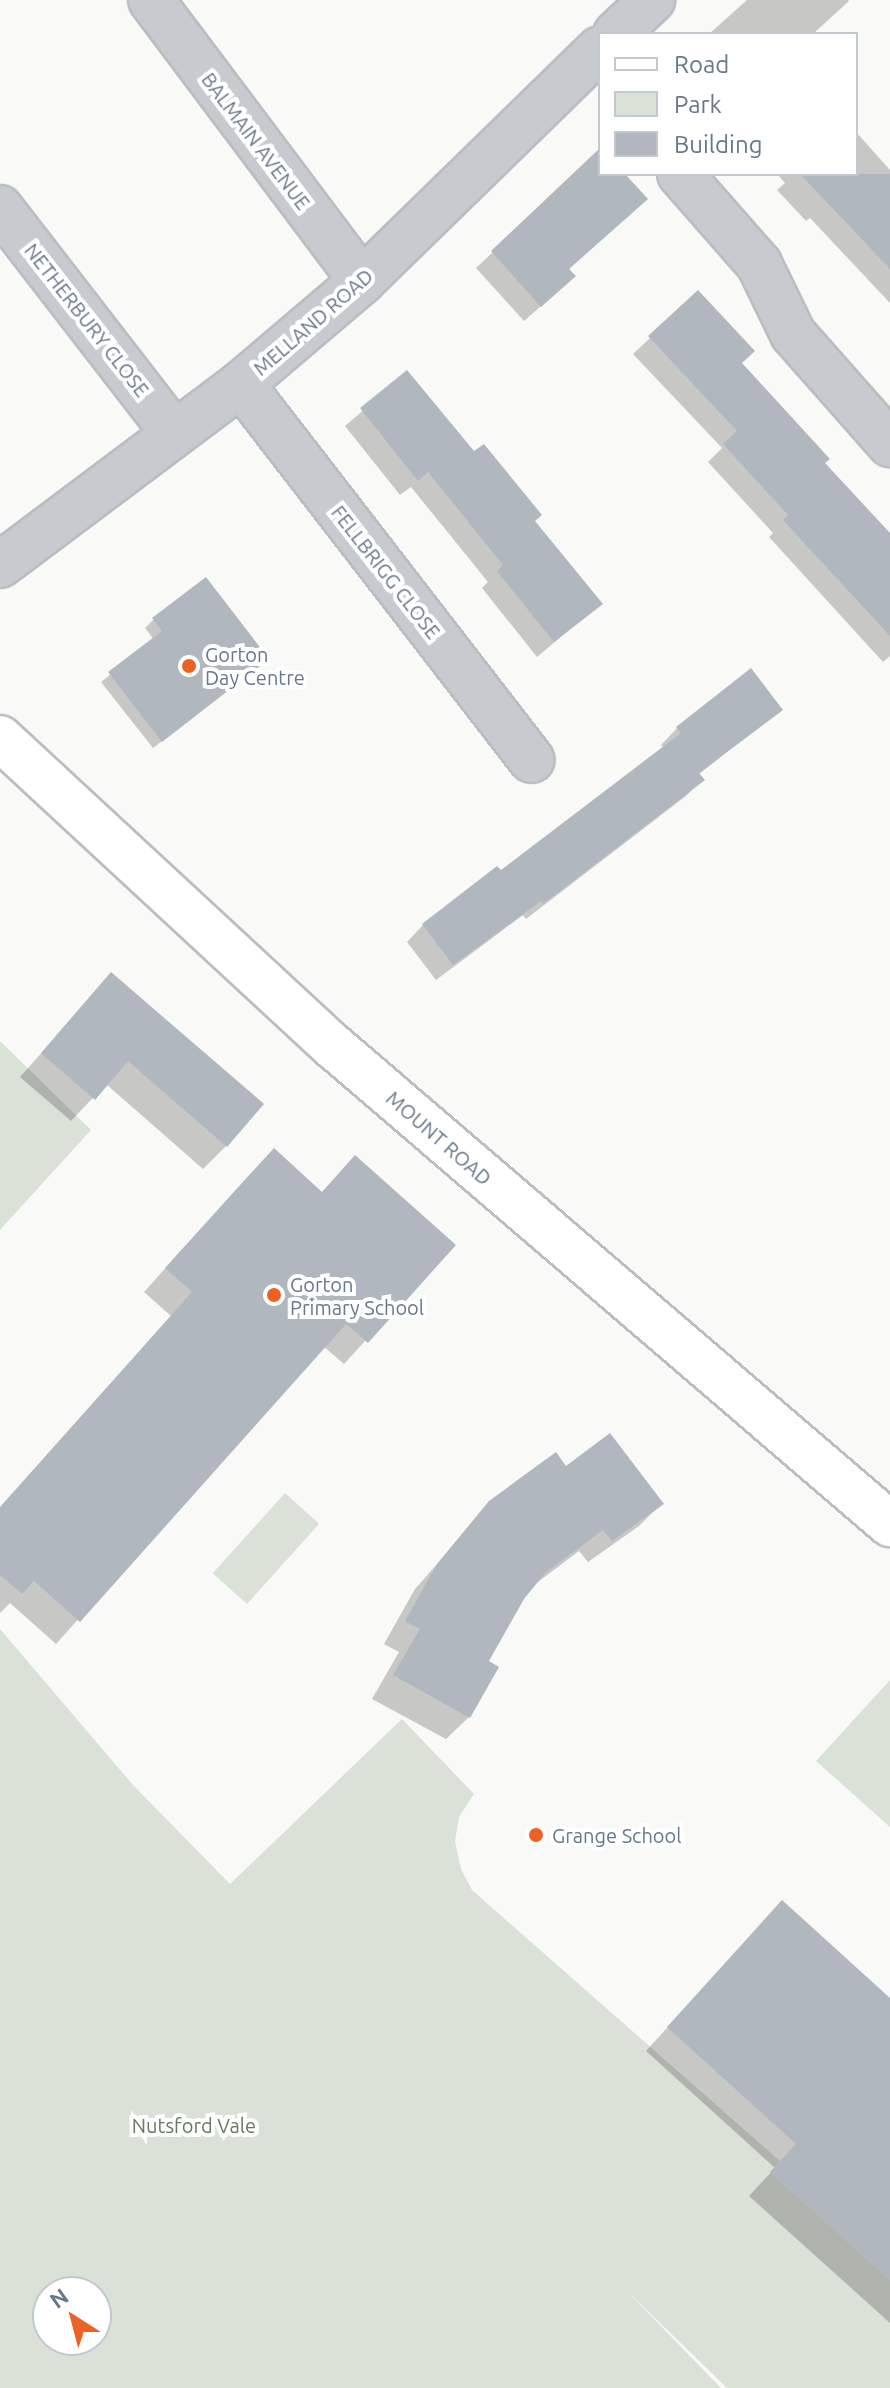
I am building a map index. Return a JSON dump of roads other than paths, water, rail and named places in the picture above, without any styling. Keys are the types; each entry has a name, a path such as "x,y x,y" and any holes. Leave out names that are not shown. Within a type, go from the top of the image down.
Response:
{"main road":[{"name":"MOUNT ROAD","path":"0,738 334,1047 890,1524"}],"street":[{"name":"BALMAIN AVENUE","path":"151,0 362,281"},
{"path":"618,32 652,0"},
{"name":"MELLAND ROAD","path":"0,565 241,384 362,281 595,65"},
{"path":"682,176 759,264 793,334 890,444"},
{"name":"NETHERBURY CLOSE","path":"0,208 174,433"},
{"name":"FELLBRIGG CLOSE","path":"241,384 532,760"}],"place":[{"name":"Gorton Day Centre","path":"189,666"},
{"name":"Gorton Primary School","path":"274,1295"},
{"name":"Grange School","path":"536,1835"}],"park label":[{"name":"Nutsford Vale","path":"194,2125"}]}
